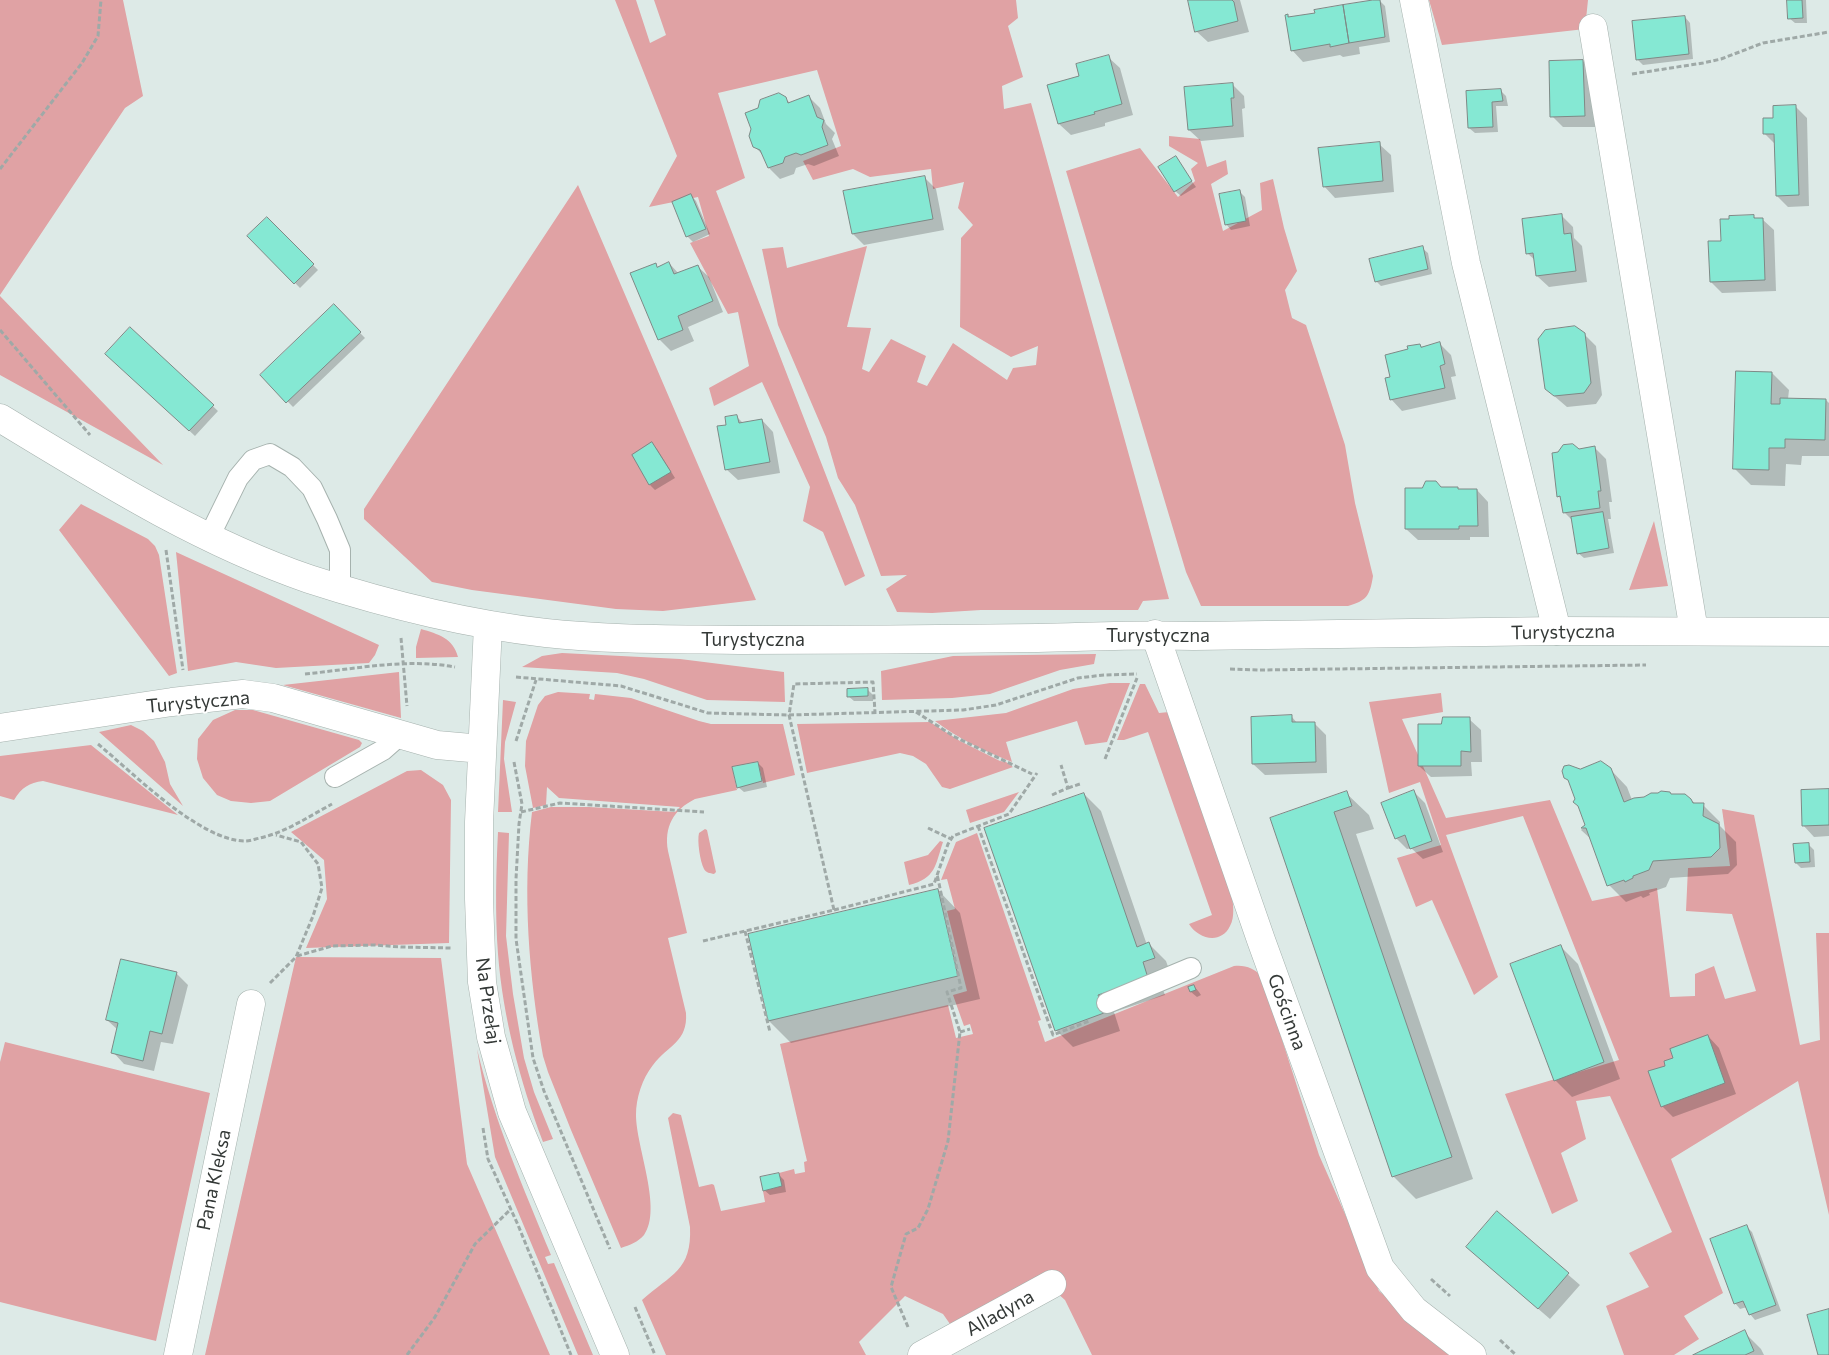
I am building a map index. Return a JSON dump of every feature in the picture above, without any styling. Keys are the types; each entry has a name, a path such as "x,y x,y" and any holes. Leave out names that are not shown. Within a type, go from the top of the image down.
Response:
{"street":[{"path":"1414,0 1466,263 1557,631"},
{"path":"1594,28 1694,631"},
{"name":"Turystyczna","path":"0,418 156,511 210,537 309,578 403,607 488,625 560,634 628,639 896,640 1102,637 1155,634 1194,636 1557,631 1829,632"},
{"name":"Na Przełaj","path":"488,625 479,822 482,982 491,1037 512,1112 615,1355"},
{"name":"Gościnna","path":"1155,634 1261,940 1380,1268 1414,1310 1472,1355"},
{"name":"Turystyczna","path":"0,728 172,702 243,694 273,698 437,745 482,749"},
{"name":"Pana Kleksa","path":"178,1355 251,1004"},
{"name":"Alladyna","path":"922,1355 1052,1284"}],"lane":[{"path":"210,537 238,478 253,460 270,454 292,467 312,488 340,550 340,588"},
{"path":"335,777 383,750 400,735"},
{"path":"1110,1002 1191,968"}],"path":[{"path":"0,169 82,63 98,36 101,0"},
{"path":"1602,79 1703,63 1722,59 1763,43 1829,32"},
{"path":"0,330 90,434 94,455 87,471"},
{"path":"163,545 166,550 183,671"},
{"path":"401,637 408,708"},
{"path":"1223,668 1259,670 1652,664"},
{"path":"515,750 522,717 536,680 621,686 708,713 789,715 963,710 996,705 1066,681 1104,675 1139,673 1105,759"},
{"path":"834,910 789,715 794,684 873,682 875,712"},
{"path":"703,941 934,884 951,839 955,835 1009,814 1034,773 955,737 916,712"},
{"path":"98,743 179,812 203,828 222,836 245,841 275,834 335,802"},
{"path":"514,758 521,796 516,879 516,939 533,1058 544,1091 610,1249"},
{"path":"1061,766 1068,788"},
{"path":"1052,795 1080,784"},
{"path":"521,812 560,802 704,812"},
{"path":"978,826 1053,1036 1117,1009 1110,1002"},
{"path":"928,828 951,839"},
{"path":"251,1004 296,956 313,916 322,888 318,864 301,842 275,834"},
{"path":"909,1330 891,1288 906,1234 918,1228 928,1209 948,1141 960,1032 948,992 961,988 937,874"},
{"path":"745,931 770,1032"},
{"path":"296,956 332,946 374,945 457,948"},
{"path":"960,1032 970,1030"},
{"path":"407,1355 435,1317 475,1244 511,1209"},
{"path":"635,1307 655,1355"}],"shaded area":[{"path":"0,0 123,0 143,96 125,108 0,295"},
{"path":"615,0 636,0 650,43 666,35 654,0 1016,0 1018,18 1008,26 1023,77 1002,86 1004,109 1031,103 1169,599 1143,601 1138,610 897,612 886,589 907,575 881,576 855,505 838,478 826,437 778,325 762,249 783,247 787,268 867,246 847,327 871,328 862,369 869,372 891,339 926,356 917,382 927,386 953,343 1007,380 1013,368 1036,365 1038,346 1011,357 960,327 961,238 973,225 958,208 964,182 933,189 931,169 870,177 853,169 813,180 803,161 841,146 817,70 718,93 745,178 716,191 865,576 845,586 823,532 803,521 810,487 762,382 714,406 709,388 749,366 738,312 728,314 690,243 709,236 698,197 649,207 677,156"},
{"path":"1429,0 1588,0 1585,29 1442,45"},
{"path":"1169,136 1200,139 1207,167 1226,160 1228,174 1211,184 1223,231 1262,210 1260,183 1273,179 1284,228 1297,271 1285,290 1292,318 1306,325 1345,445 1355,503 1373,576 1369,593 1359,602 1348,606 1201,606 1186,572 1066,171 1140,148 1178,197 1195,181 1191,169 1198,163 1169,146"},
{"path":"578,185 756,600 663,611 616,609 472,590 432,582 364,519 364,509"},
{"path":"0,296 163,465 0,375"},
{"path":"81,504 148,539 155,546 159,555 177,673 169,676 59,530"},
{"path":"1654,521 1668,586 1629,590"},
{"path":"176,552 379,645 375,655 369,663 276,668 236,662 188,671"},
{"path":"421,629 439,635 449,641 458,657 416,658 416,647"},
{"path":"562,653 680,659 784,672 785,702 707,700 644,679 617,673 522,667 542,656"},
{"path":"1096,654 1094,664 1060,670 990,694 952,698 882,700 881,671 953,656"},
{"path":"399,672 401,718 283,685"},
{"path":"1110,683 1130,683 1107,742 1085,745 1077,721 1006,742 1012,762 972,744 935,721 1006,713 1073,689"},
{"path":"1140,684 1145,684 1159,713 1169,712 1232,895 1232,922 1226,932 1215,938 1198,933 1189,924 1212,915 1148,732 1124,740 1117,740"},
{"path":"558,692 590,694 589,699 594,700 595,694 631,698 711,724 783,724 795,775 763,783 758,762 732,767 737,790 695,799 687,803 676,814 669,827 667,834 668,851 687,933 668,938 686,1013 686,1023 680,1037 649,1070 638,1095 636,1109 637,1128 650,1194 651,1210 649,1224 644,1235 621,1248 571,1130 543,1056 528,934 528,873 532,812 551,807 589,807 675,812 680,807 559,798 547,787 546,805 533,808 525,766 526,741 538,705 545,696"},
{"path":"1441,693 1443,712 1402,719 1446,818 1550,800 1592,901 1657,888 1670,997 1695,996 1695,974 1714,966 1725,999 1756,991 1732,914 1686,911 1688,868 1730,866 1722,809 1754,815 1800,1045 1820,1040 1816,933 1829,933 1829,1215 1798,1081 1671,1159 1723,1293 1684,1316 1699,1339 1674,1355 1624,1355 1606,1306 1649,1287 1629,1253 1672,1232 1610,1096 1576,1101 1586,1139 1561,1153 1578,1201 1552,1214 1505,1094 1619,1060 1523,816 1446,835 1498,977 1474,995 1432,900 1416,907 1397,858 1441,845 1420,782 1389,793 1369,702"},
{"path":"503,700 516,702 505,742 504,759 512,812 498,812"},
{"path":"235,710 253,710 359,740 362,743 360,747 270,801 251,803 231,801 217,795 203,778 197,759 198,739 213,720"},
{"path":"930,722 960,741 1013,767 950,789 942,787 926,764 913,756 900,753 807,773 797,724"},
{"path":"131,725 143,731 154,741 165,762 170,784 183,806 99,732"},
{"path":"91,745 178,815 43,781 26,786 14,800 0,796 0,756"},
{"path":"421,770 443,785 451,800 449,943 306,948 327,899 324,860 291,832 407,771"},
{"path":"1019,792 1004,812 970,823 966,810"},
{"path":"705,829 707,830 716,872 714,874 708,873 705,870 700,856 699,833"},
{"path":"498,832 509,833 506,936 513,994 524,1058 534,1092 553,1139 543,1142 520,1073 508,1026 500,978 496,908"},
{"path":"977,833 1041,1020 1038,1021 1045,1042 1234,966 1250,968 1262,977 1319,1155 1379,1291 1455,1355 1092,1355 1065,1300 1057,1293 970,1315 950,1324 943,1314 905,1296 859,1342 866,1355 666,1355 642,1300 678,1270 683,1263 690,1242 690,1227 668,1118 673,1113 681,1115 699,1187 714,1185 721,1211 765,1202 763,1191 781,1186 779,1173 794,1169 795,1174 805,1172 804,1162 807,1161 780,1044 948,1005 956,1038 973,1034 970,1024 964,1026 953,995 967,991 947,911 955,909 947,879 941,880 956,842"},
{"path":"940,841 943,842 936,864 930,875 909,885 904,862 928,855"},
{"path":"296,957 441,958 467,1164 550,1355 205,1355"},
{"path":"5,1042 210,1093 156,1341 0,1302 0,1062"},
{"path":"477,1049 492,1102 520,1179 551,1255 545,1257 548,1264 554,1263 593,1355 578,1355 495,1157"}],"building":[{"path":"1188,0 1232,0 1238,21 1195,32"},
{"path":"1380,0 1385,37 1349,43 1343,5"},
{"path":"1787,0 1802,0 1803,18 1788,19"},
{"path":"1343,5 1349,43 1330,47 1330,44 1291,51 1285,15 1288,14 1288,17 1315,13 1314,10"},
{"path":"1685,16 1689,54 1636,60 1632,21"},
{"path":"1109,55 1122,104 1058,124 1047,85 1079,76 1076,64"},
{"path":"1583,60 1585,116 1550,117 1549,61"},
{"path":"1233,83 1234,98 1231,98 1233,126 1188,130 1184,87"},
{"path":"1501,89 1503,101 1492,102 1493,127 1468,128 1466,91"},
{"path":"779,93 786,97 788,103 809,95 817,117 824,120 822,127 828,145 801,155 796,153 785,157 783,163 768,168 760,150 753,147 749,136 751,129 745,113 758,108 760,100"},
{"path":"1796,105 1799,195 1776,196 1774,134 1763,134 1763,118 1773,118 1773,106"},
{"path":"1380,142 1383,181 1323,187 1318,148"},
{"path":"1176,156 1192,181 1174,192 1158,167"},
{"path":"925,176 933,219 852,234 843,191"},
{"path":"1240,190 1246,221 1225,225 1219,194"},
{"path":"691,194 706,229 686,237 672,202"},
{"path":"1562,214 1564,234 1571,233 1576,271 1536,276 1533,253 1526,254 1522,219"},
{"path":"1754,215 1754,218 1763,218 1765,280 1710,282 1708,241 1721,241 1720,219 1729,219 1729,216"},
{"path":"267,217 314,264 294,284 247,236"},
{"path":"1423,246 1428,269 1375,282 1369,259"},
{"path":"669,262 674,274 698,265 713,301 678,316 683,330 658,340 630,273 656,263 657,267"},
{"path":"334,304 361,332 286,403 260,375"},
{"path":"1575,326 1585,333 1591,383 1584,393 1554,396 1545,389 1538,339 1545,330"},
{"path":"130,327 214,405 189,431 105,354"},
{"path":"1440,342 1445,364 1440,366 1445,388 1390,400 1385,378 1390,377 1385,355 1408,349 1407,346 1420,344 1421,347"},
{"path":"1736,371 1772,372 1771,404 1780,404 1780,398 1826,399 1825,440 1785,439 1785,448 1769,448 1769,470 1733,469"},
{"path":"737,415 739,423 762,419 770,462 725,470 717,426 726,425 725,417"},
{"path":"652,442 671,472 649,485 632,455"},
{"path":"1573,444 1579,449 1595,446 1601,491 1598,491 1600,508 1563,513 1560,496 1557,497 1552,453 1558,452 1563,445"},
{"path":"1426,481 1436,481 1441,487 1477,489 1478,526 1459,526 1459,529 1405,529 1405,488 1422,488"},
{"path":"1603,512 1609,548 1577,554 1571,517"},
{"path":"868,688 868,696 847,697 847,689"},
{"path":"1292,715 1292,722 1315,722 1316,762 1252,764 1251,717"},
{"path":"1443,717 1470,717 1471,752 1461,751 1461,766 1418,766 1418,724 1441,724"},
{"path":"1601,761 1611,768 1624,802 1661,791 1670,792 1671,794 1685,794 1693,803 1704,803 1703,816 1719,824 1720,848 1711,857 1653,861 1649,870 1633,876 1633,878 1625,882 1624,880 1607,886 1586,828 1581,828 1585,825 1578,806 1573,802 1575,799 1568,780 1564,778 1562,771 1564,766 1569,765 1580,769"},
{"path":"758,762 762,781 737,788 732,767"},
{"path":"1829,789 1829,825 1802,826 1801,790"},
{"path":"1414,790 1432,841 1410,849 1405,835 1395,839 1381,803"},
{"path":"1347,791 1352,806 1334,812 1452,1157 1392,1177 1270,818"},
{"path":"1084,793 1137,947 1149,942 1155,958 1143,962 1148,978 1098,995 1104,1013 1055,1031 984,828"},
{"path":"1809,843 1810,862 1795,863 1793,844"},
{"path":"938,889 958,976 768,1021 748,934"},
{"path":"1561,945 1604,1062 1554,1081 1510,964"},
{"path":"121,959 177,972 162,1034 150,1031 143,1061 111,1053 118,1023 106,1020"},
{"path":"1194,985 1196,990 1190,992 1188,987"},
{"path":"1708,1035 1725,1083 1661,1107 1648,1071 1665,1066 1664,1061 1673,1058 1670,1049"},
{"path":"779,1173 782,1186 763,1191 760,1177"},
{"path":"1497,1211 1569,1273 1538,1309 1466,1247"},
{"path":"1747,1225 1776,1305 1749,1315 1743,1301 1734,1304 1710,1239"},
{"path":"1829,1309 1829,1355 1818,1355 1807,1315"},
{"path":"1745,1330 1754,1351 1745,1355 1693,1355"}]}
